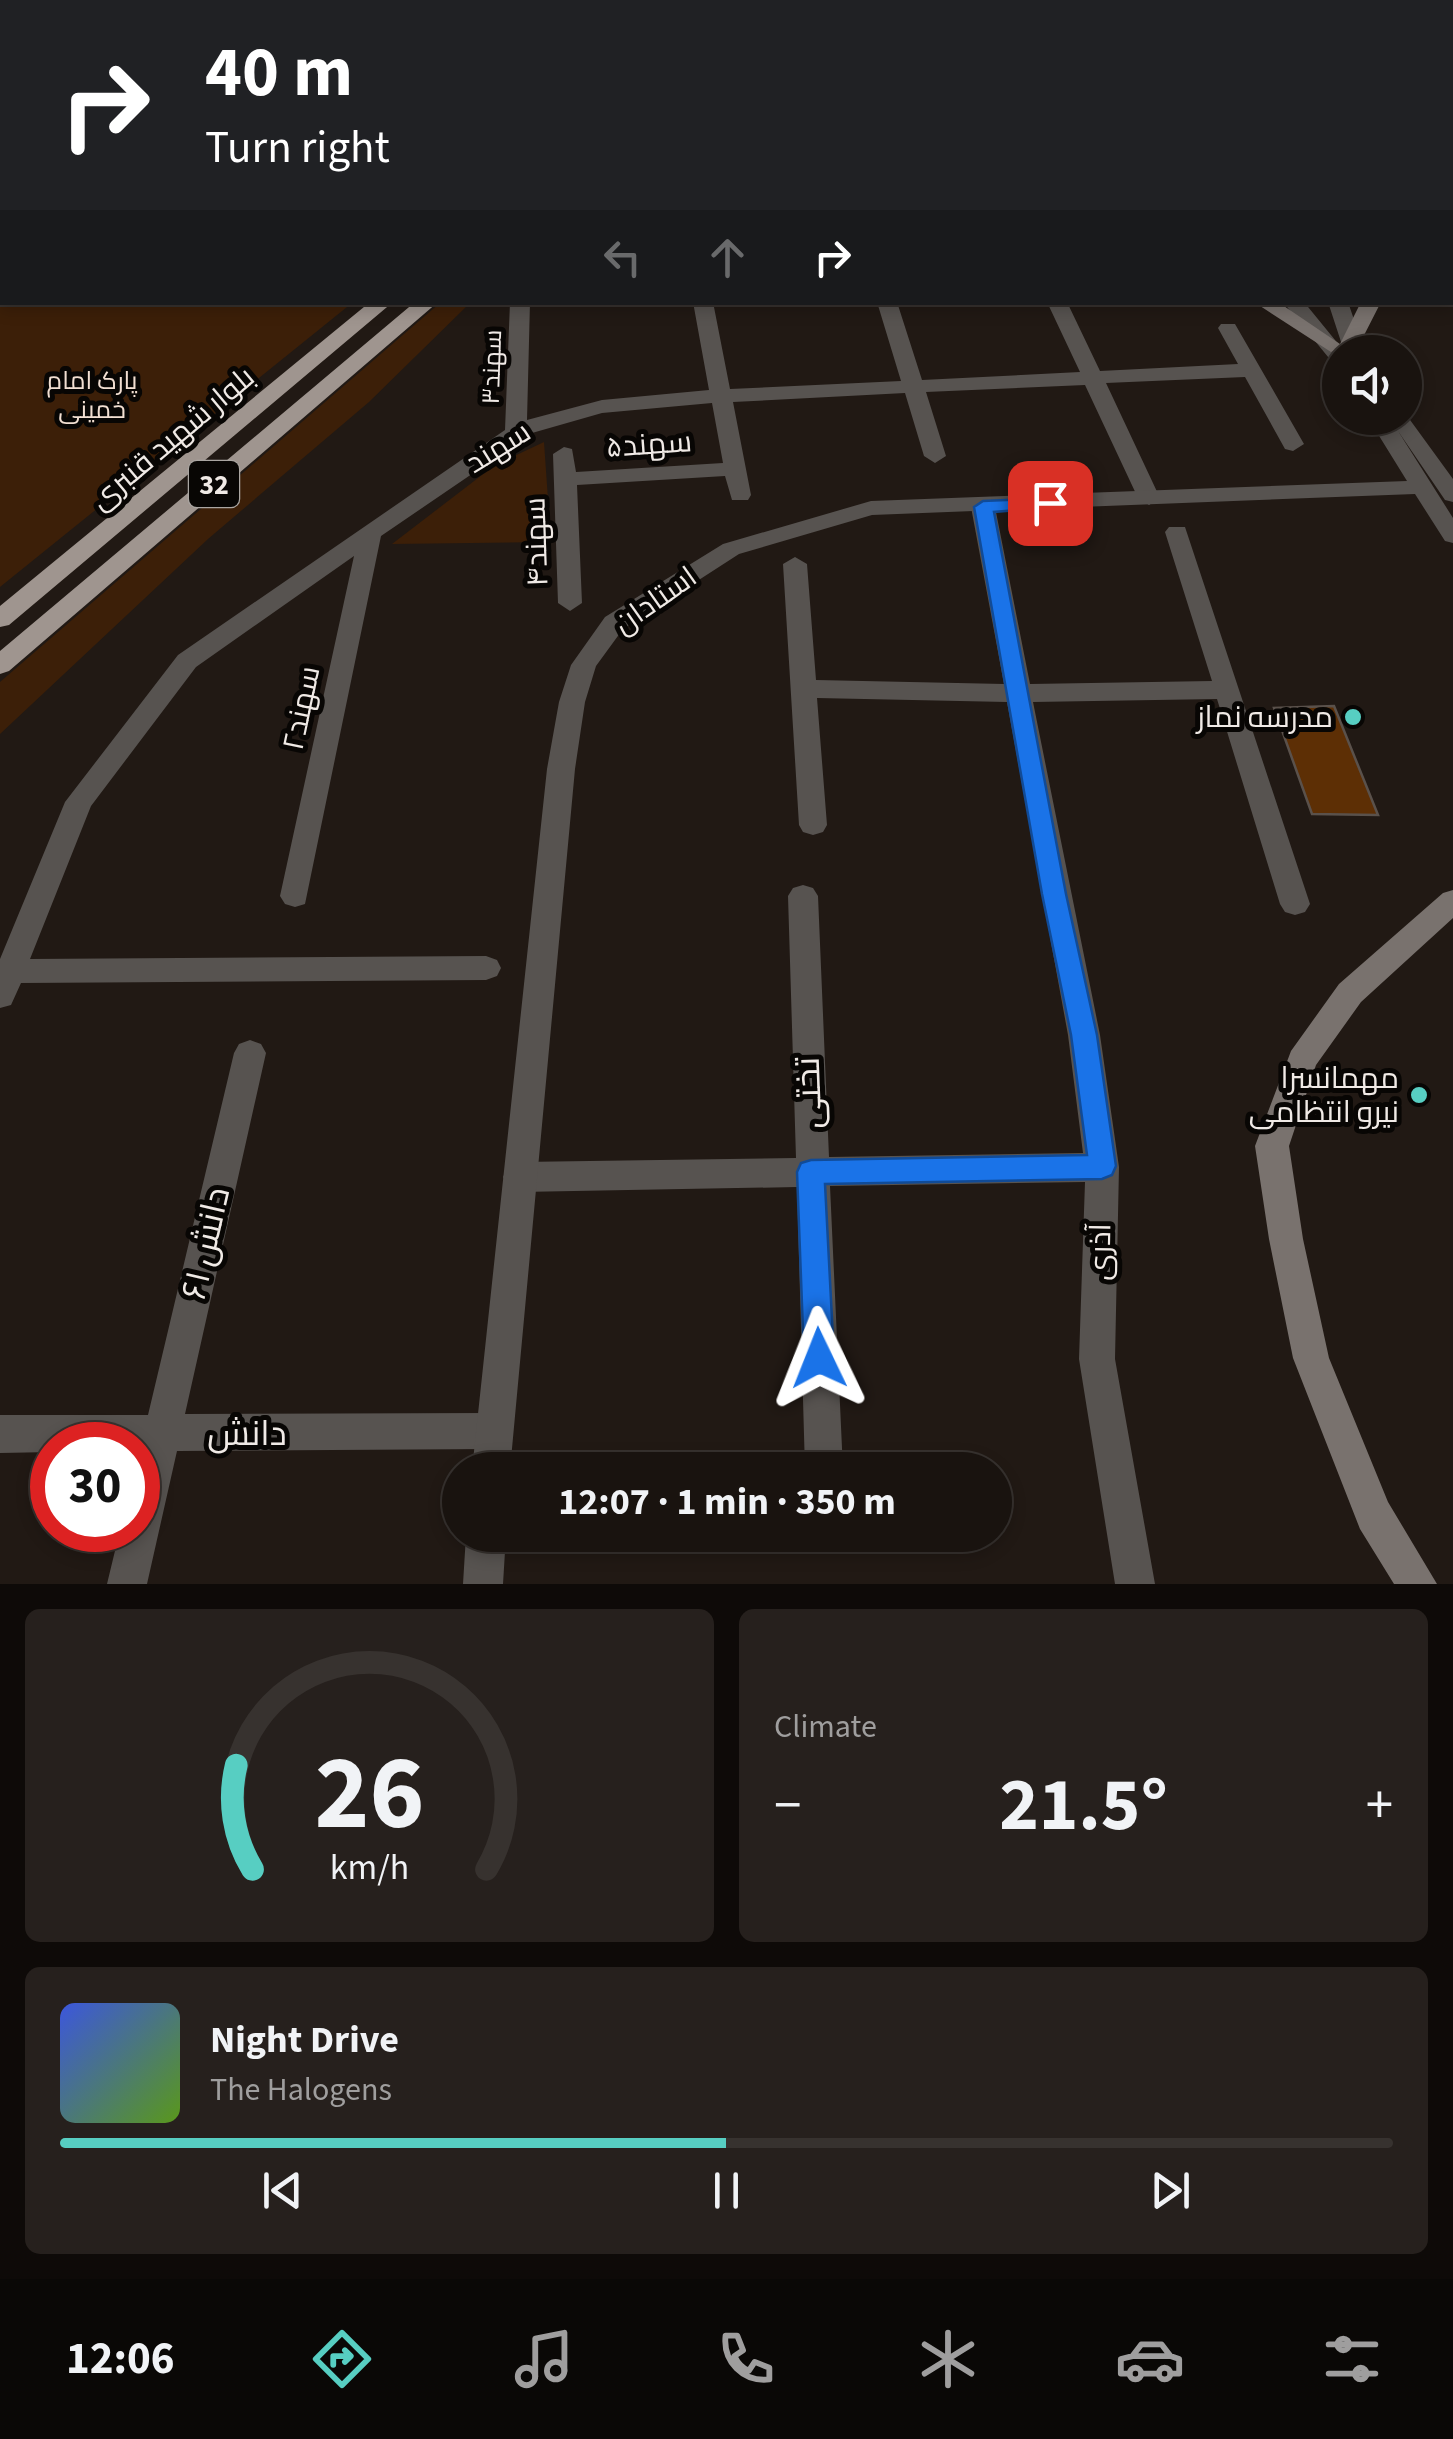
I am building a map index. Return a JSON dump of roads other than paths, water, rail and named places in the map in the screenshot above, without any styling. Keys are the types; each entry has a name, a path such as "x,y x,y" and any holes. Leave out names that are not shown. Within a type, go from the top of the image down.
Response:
{"highway":[{"name":"بلوار شهید قنبری","path":"0,619 379,305"},
{"name":"بلوار شهید قنبری","path":"0,665 424,305"},
{"path":"0,634 26,643"}],"main road":[{"path":"1269,305 1322,338"},
{"path":"1353,335 1369,305"},
{"path":"1417,1584 1374,1515 1312,1358 1286,1239 1272,1146 1302,1060 1350,992 1453,901"}],"street":[{"name":"سهند۳","path":"516,432 520,305"},
{"path":"703,305 740,495"},
{"path":"888,305 935,456"},
{"path":"1058,305 1149,498"},
{"path":"1296,305 1327,335"},
{"path":"1338,305 1342,335"},
{"path":"1228,328 1293,444"},
{"name":"سهند","path":"4,984 13,926 79,802 187,661 534,423 607,404 1252,370"},
{"path":"1389,435 1453,536"},
{"path":"1412,435 1451,488"},
{"name":"سهند۴","path":"564,454 570,603"},
{"name":"سهند۵","path":"566,479 736,468"},
{"name":"استادان","path":"492,1452 561,768 572,702 584,665 614,622 730,549 872,508 983,507 1421,487"},
{"name":"آذری","path":"983,507 1084,1035 1102,1166 1097,1359 1135,1584"},
{"path":"1177,532 1296,904"},
{"name":"سهند۲","path":"294,896 370,534"},
{"path":"795,564 813,824"},
{"path":"804,689 1016,693 1225,690"},
{"name":"تختی","path":"803,896 823,1452"},
{"path":"4,984 486,968"},
{"name":"دانش ۶۱","path":"160,1433 250,1053"},
{"path":"520,1178 1102,1166"},
{"name":"دانش","path":"160,1433 493,1431"},
{"name":"دانش","path":"0,1434 30,1434"},
{"name":"دانش ۶۱","path":"127,1584 134,1552"},
{"path":"483,1584 485,1552"}],"place":[{"name":"مدرسه نماز","path":"1353,717"},
{"name":"مهمانسرا نیرو انتظامی","path":"1419,1095"}],"park label":[{"name":"پارک امام خمینی","path":"92,394"}]}
